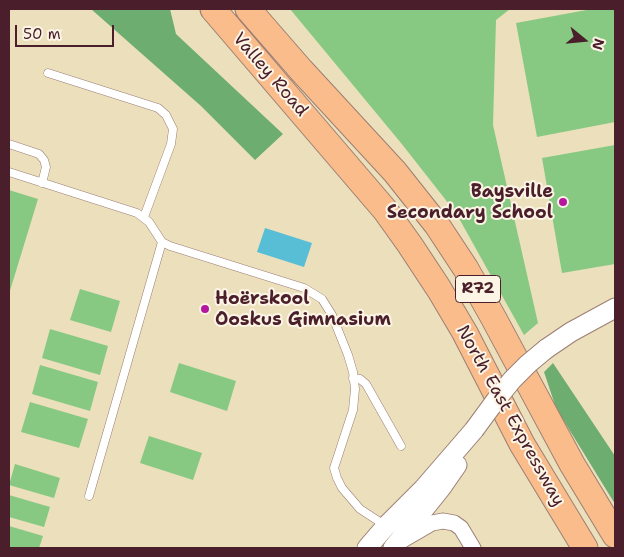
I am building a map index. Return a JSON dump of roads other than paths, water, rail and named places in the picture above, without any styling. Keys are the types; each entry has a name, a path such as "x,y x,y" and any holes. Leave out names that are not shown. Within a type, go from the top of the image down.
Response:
{"highway":[{"name":"Valley Road","path":"213,9 327,141"},
{"name":"Valley Road","path":"248,9 301,70"},
{"name":"North East Expressway","path":"301,70 396,172 437,225 466,269 493,316 572,464 615,535"},
{"name":"North East Expressway","path":"327,141 385,210 439,288 465,333 522,444 585,548"}],"street":[{"path":"367,548 474,430 512,380 546,350 571,332 615,308"},
{"path":"395,546 453,472 474,430"},
{"path":"386,526 392,528 398,526 425,508"},
{"path":"395,546 432,524 443,521 454,523 461,528 473,548"}],"lane":[{"path":"48,73 158,108 166,115 173,129 171,144 144,217"},
{"path":"9,144 39,154 44,160 46,167 42,183"},
{"path":"9,172 137,212 149,222 162,242 170,246 304,288 314,292 322,299 332,315 348,355 355,389 353,410 334,468 342,488 360,509 386,526"},
{"path":"89,496 162,242"},
{"path":"354,378 360,379 366,384 402,446"}],"water":[{"path":"265,228 312,243 304,267 257,252"}],"place":[{"name":"Baysville Secondary School","path":"563,202"},
{"name":"Hoërskool Ooskus Gimnasium","path":"205,309"}]}
